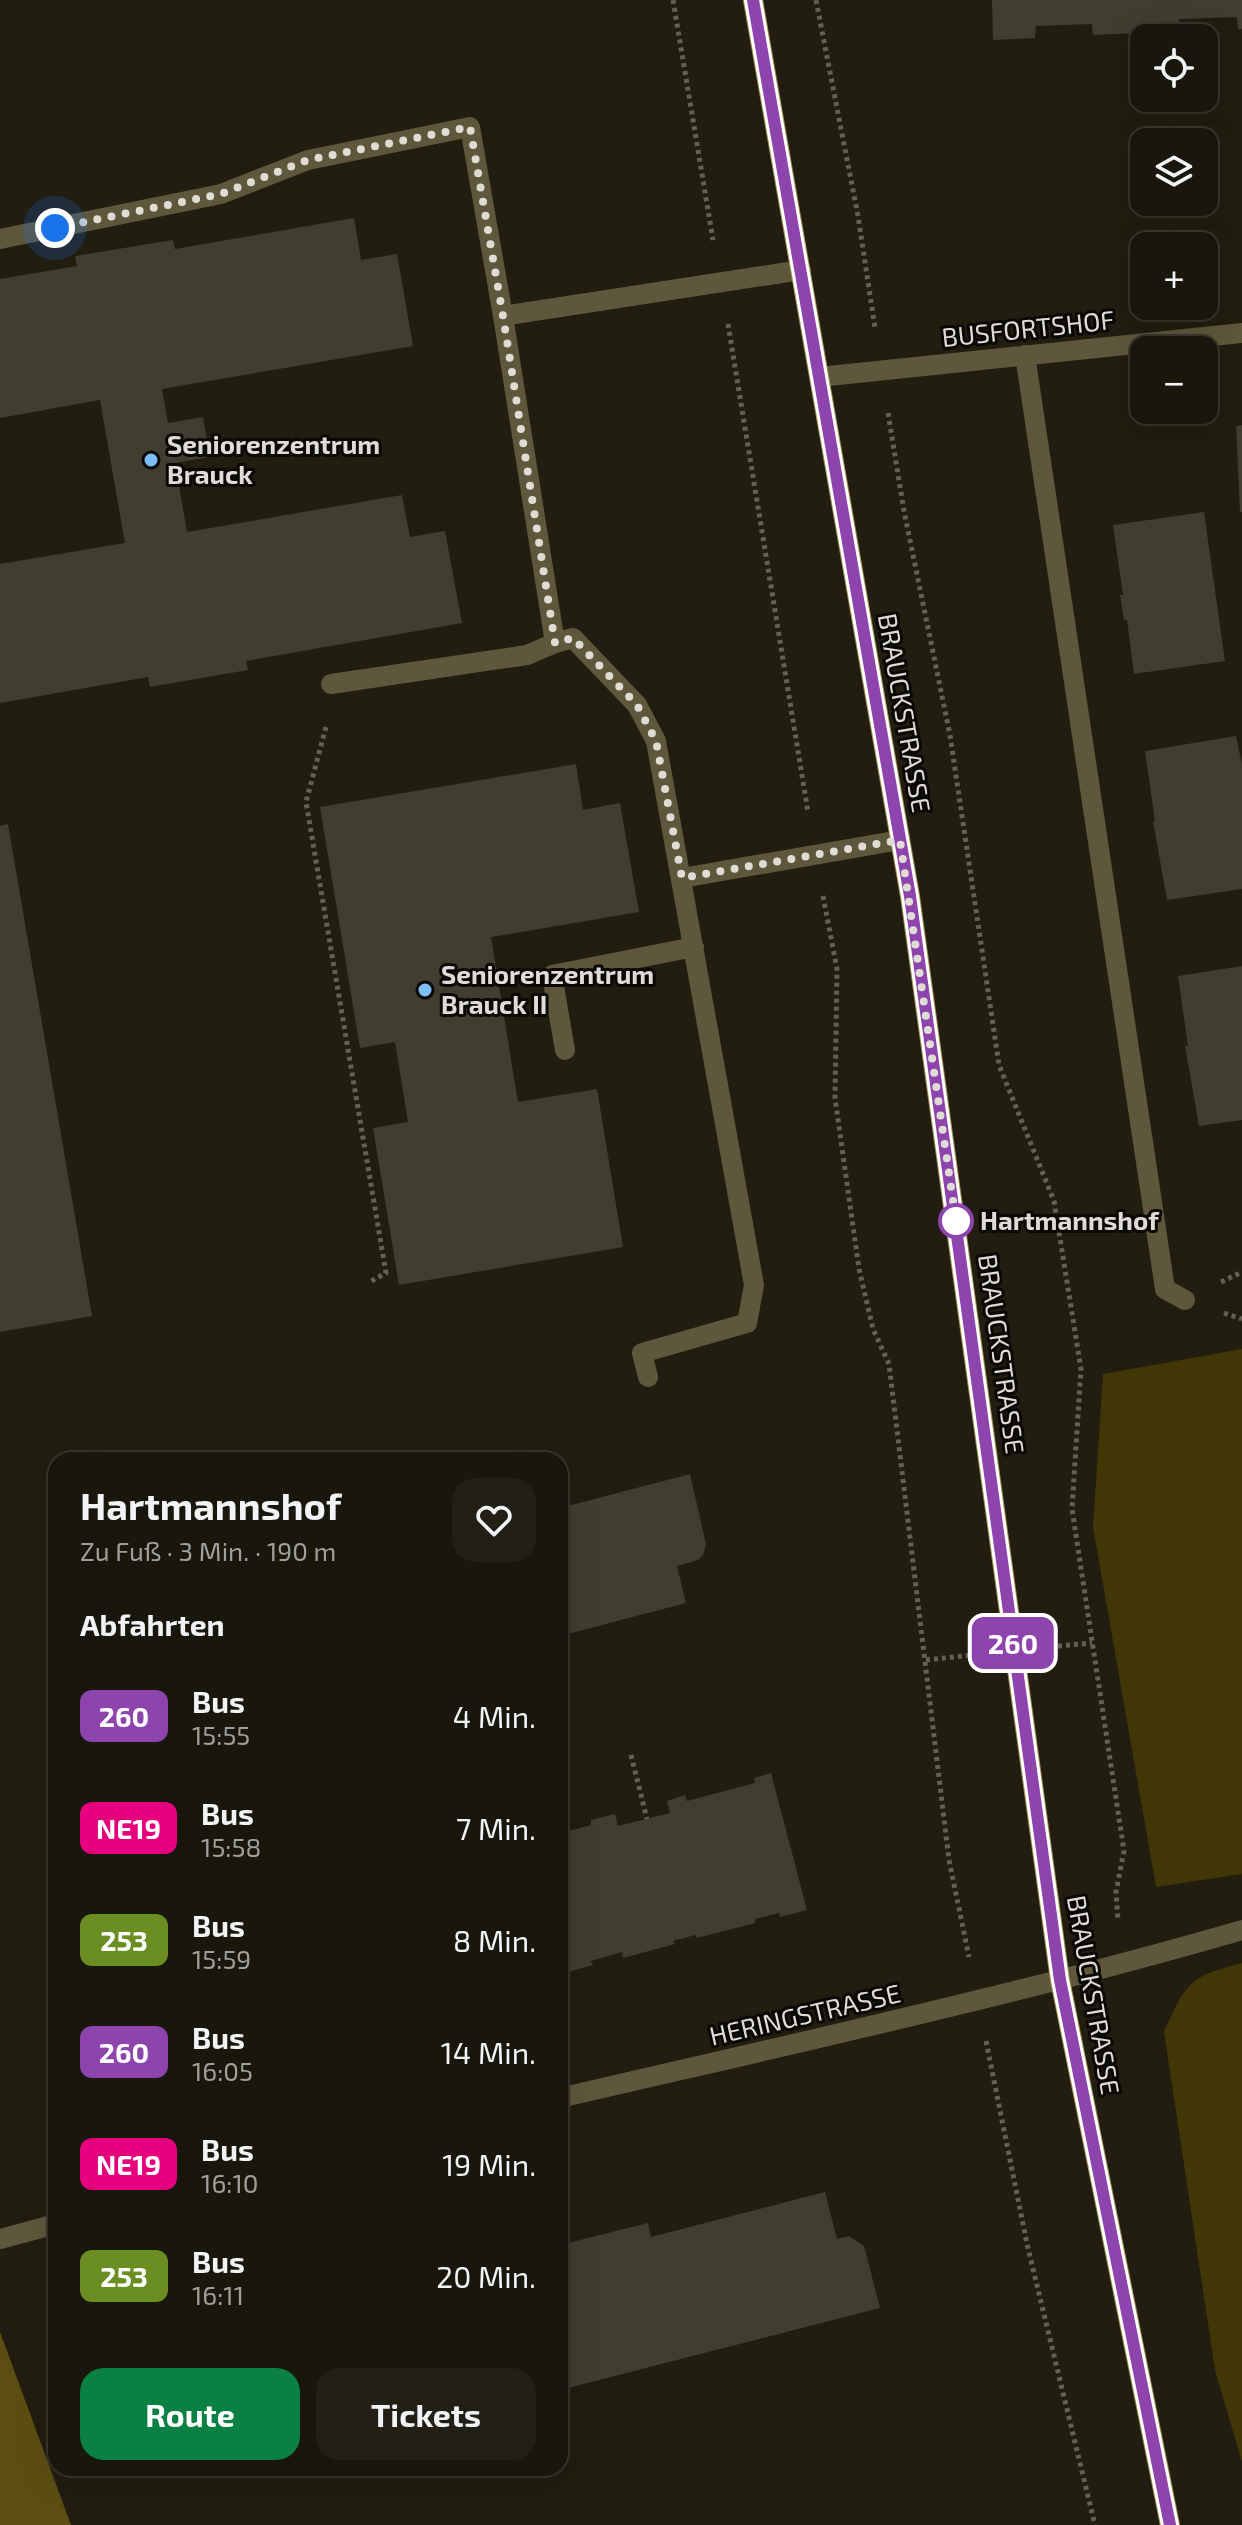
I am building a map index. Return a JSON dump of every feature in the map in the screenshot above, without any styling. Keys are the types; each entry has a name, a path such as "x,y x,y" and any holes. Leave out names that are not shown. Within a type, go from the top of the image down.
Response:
{"main road":[{"name":"BRAUCKSTRASSE","path":"753,0 900,840 968,1306 1060,1980 1170,2525"}],"street":[{"path":"0,239 221,194 308,160 470,127 555,643"},
{"path":"503,316 801,270"},
{"name":"BUSFORTSHOF","path":"819,377 1242,333"},
{"path":"1025,355 1165,1289 1185,1300"},
{"path":"331,684 527,655 573,638 637,705 656,741 754,1285 747,1323 642,1353 648,1377"},
{"path":"682,878 900,840"},
{"path":"565,1050 552,975 694,947"},
{"path":"1060,1980 1242,1930"},
{"name":"HERINGSTRASSE","path":"568,2096 1060,1980"},
{"path":"0,2239 48,2226"}],"path":[{"path":"673,0 815,854 837,969 835,1098 859,1269 873,1329 889,1364 949,1860 1027,2244 1095,2525"},
{"path":"816,0 858,216 904,511 950,735 999,1065 1054,1201 1081,1369 1072,1509 1124,1851 1116,1892 1121,1965"},
{"path":"331,684 334,696 306,802 386,1273 370,1282"},
{"path":"631,1755 647,1819"}],"shaded area":[{"path":"1242,1349 1242,1874 1156,1887 1093,1527 1103,1374"},
{"path":"1242,1963 1242,2462 1215,2370 1164,2032 1191,1984 1210,1973"},
{"path":"0,2332 48,2462 48,2476 53,2476 71,2525 0,2525"}],"building":[{"path":"992,0 1242,0 1242,29 1238,29 1237,17 1179,19 1179,24 1130,24 1130,33 1093,35 1092,24 1036,26 1035,38 993,40"},
{"name":"Seniorenzentrum Brauck","path":"354,218 361,260 397,254 413,346 162,389 168,423 203,417 210,457 175,463 187,532 402,495 410,537 445,531 462,623 246,661 248,670 150,687 148,677 0,703 0,564 125,543 100,400 0,418 0,279 77,266 75,256 173,240 175,249"},
{"path":"1242,425 1242,512 1240,512 1236,426"},
{"path":"1204,512 1225,661 1134,674 1127,620 1124,620 1120,595 1123,595 1113,525"},
{"path":"1236,736 1242,765 1242,889 1167,900 1145,751"},
{"name":"Seniorenzentrum Brauck II","path":"576,764 583,810 620,803 639,912 491,937 518,1102 597,1089 623,1247 399,1285 373,1128 408,1122 395,1042 360,1048 320,807"},
{"path":"8,824 92,1316 0,1332 0,826"},
{"path":"1242,966 1242,1120 1199,1126 1185,1046 1188,1046 1178,976"},
{"path":"690,1474 706,1544 698,1560 677,1566 686,1603 568,1634 568,1506"},
{"path":"771,1773 807,1910 755,1919 755,1923 697,1938 695,1935 673,1941 675,1944 623,1958 622,1952 568,1972 568,1831 591,1825 591,1820 615,1814 618,1826 670,1813 667,1801 685,1795 687,1801 755,1783 754,1778"},
{"path":"825,2192 837,2239 849,2236 864,2246 880,2308 568,2388 568,2243 648,2223 651,2237"}],"bus line":[{"name":"260","path":"753,0 910,896 1060,1980 1170,2525"}],"place":[{"name":"Seniorenzentrum Brauck","path":"151,460"},
{"name":"Seniorenzentrum Brauck II","path":"425,990"},
{"name":"Hartmannshof","path":"956,1221"}],"route":[{"path":"55,228 221,194 308,160 470,127 555,643 573,638 637,705 656,741 682,878 900,840 956,1221"}]}
